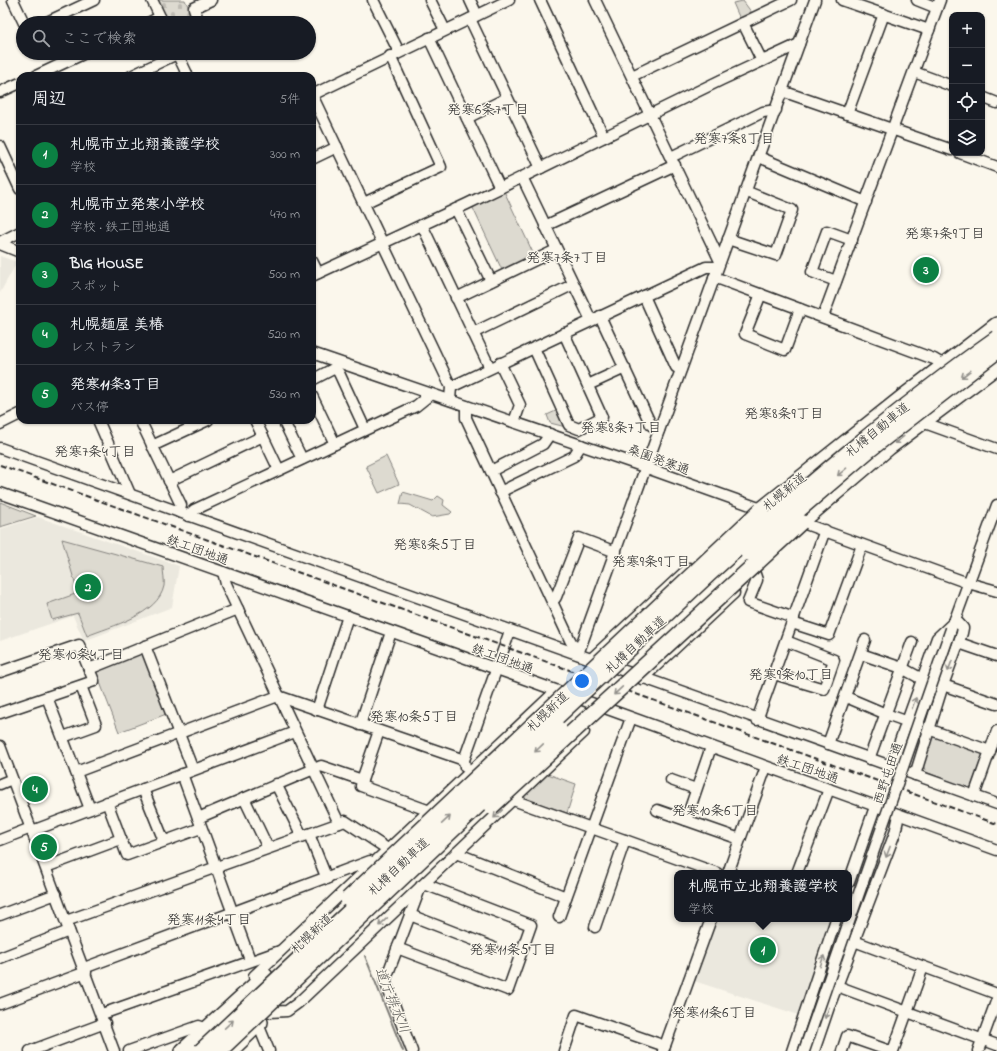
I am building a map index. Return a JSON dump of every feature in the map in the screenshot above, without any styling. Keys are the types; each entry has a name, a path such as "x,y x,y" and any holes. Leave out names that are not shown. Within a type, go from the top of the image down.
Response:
{"highway":[{"name":"札幌新道","path":"183,1051 260,981 761,510 944,365 997,325"},
{"name":"札樽自動車道","path":"201,1051 703,580 780,510 861,442 997,338"},
{"name":"札樽自動車道","path":"219,1051 714,582 869,450 997,351"},
{"path":"230,1051 275,1007 801,522 889,447 922,422 993,374"}],"street":[{"path":"13,0 21,16"},
{"path":"61,16 94,0"},
{"path":"152,0 159,16"},
{"path":"197,16 192,4 211,0"},
{"path":"373,0 399,52"},
{"path":"430,0 445,30"},
{"path":"470,0 473,17 507,98 541,168"},
{"path":"316,93 390,56 509,0"},
{"path":"540,0 604,137"},
{"path":"595,0 673,161 719,264"},
{"path":"632,76 744,23 773,4 791,0"},
{"path":"578,654 815,0"},
{"path":"842,0 929,30"},
{"path":"823,317 939,4 916,0"},
{"path":"847,114 884,14"},
{"path":"744,23 762,61"},
{"path":"429,38 500,188"},
{"path":"316,275 800,44"},
{"path":"364,203 441,167 390,56"},
{"path":"55,72 74,60"},
{"path":"139,72 163,60"},
{"path":"180,60 186,72"},
{"path":"914,72 949,85"},
{"path":"0,92 16,85"},
{"path":"782,91 949,149"},
{"path":"467,118 507,98"},
{"path":"985,98 997,102"},
{"path":"316,103 451,387 450,400"},
{"path":"545,226 673,161 763,112 776,110"},
{"path":"0,146 16,180"},
{"path":"316,157 337,147"},
{"path":"968,156 997,167"},
{"path":"759,157 866,202"},
{"path":"522,177 572,285 590,320"},
{"path":"728,239 776,254 792,210 745,191"},
{"path":"456,209 491,281"},
{"path":"422,225 490,368"},
{"path":"836,281 812,272 828,231 852,240"},
{"path":"0,243 16,234"},
{"path":"0,243 16,250"},
{"path":"456,298 556,250"},
{"path":"451,387 590,320 706,268 719,264"},
{"path":"714,277 934,359 944,365"},
{"path":"473,333 572,285"},
{"path":"761,294 746,334 785,350 800,309"},
{"path":"644,296 676,367 681,369"},
{"path":"600,316 651,425 659,430"},
{"path":"534,348 569,424 579,429 602,417 564,333"},
{"name":"桑園発寒通","path":"316,355 335,365 450,400 550,434 646,467 761,510 825,530 862,545 968,583 997,591"},
{"path":"500,363 520,405 514,422"},
{"path":"316,377 335,365 366,429"},
{"path":"588,385 624,368"},
{"path":"184,514 416,406 431,394"},
{"path":"316,404 335,444"},
{"path":"466,406 466,418 570,640 578,654"},
{"path":"0,424 16,416"},
{"path":"922,422 997,449"},
{"path":"100,424 130,494"},
{"path":"143,424 184,514"},
{"path":"152,446 199,424"},
{"path":"257,424 279,470"},
{"path":"285,424 302,459"},
{"path":"490,471 543,444 550,434"},
{"path":"169,481 263,436"},
{"path":"500,492 574,456 581,445"},
{"path":"0,448 578,654 642,679 997,804"},
{"name":"鉄工団地通","path":"0,493 348,616 997,850"},
{"name":"西野屯田通","path":"852,913 953,624 997,505"},
{"path":"591,659 747,513 761,510"},
{"path":"642,679 799,533 801,522"},
{"path":"758,720 825,530"},
{"path":"553,601 579,538 616,552"},
{"path":"755,574 757,580 748,602 828,636 862,545"},
{"path":"224,572 226,584 312,769 339,823"},
{"path":"89,669 238,610"},
{"path":"317,710 348,616"},
{"path":"891,766 937,638 953,624 963,628 943,685 915,775"},
{"path":"467,776 464,760 510,631"},
{"path":"360,725 391,632"},
{"path":"828,744 866,640"},
{"path":"774,674 824,689 834,660 786,641"},
{"path":"869,758 912,642"},
{"path":"959,643 997,656"},
{"path":"0,672 79,645 94,681 0,713"},
{"path":"145,646 193,770"},
{"path":"861,654 902,668 922,678"},
{"path":"943,685 997,704"},
{"path":"63,737 96,725 81,686"},
{"path":"260,981 254,976 556,691"},
{"path":"76,772 278,696 464,760"},
{"path":"47,697 90,809"},
{"path":"846,697 886,714 929,728 990,751"},
{"path":"275,1007 287,1011 607,710"},
{"path":"559,917 631,718"},
{"path":"379,731 361,786 430,811"},
{"path":"974,796 997,731"},
{"path":"0,840 90,809 295,732"},
{"path":"0,746 114,1051"},
{"path":"686,820 711,747"},
{"path":"107,802 127,855 164,841 244,798 321,766 362,780"},
{"path":"729,870 766,767"},
{"path":"182,774 250,960"},
{"path":"0,784 12,779"},
{"path":"671,780 696,789"},
{"path":"276,784 306,835 327,879"},
{"path":"143,789 164,841"},
{"path":"798,870 828,789"},
{"path":"244,798 268,848"},
{"path":"513,800 709,870"},
{"path":"852,873 875,807"},
{"path":"658,810 740,839"},
{"path":"814,1051 895,832 899,815"},
{"path":"0,958 68,926 216,867 345,821 389,850"},
{"path":"46,867 121,839"},
{"path":"595,927 624,840"},
{"path":"456,853 566,897"},
{"path":"0,1004 85,970 370,862 373,864"},
{"path":"397,948 508,990 531,925 427,884 421,886"},
{"path":"412,1051 386,981 421,886"},
{"path":"0,915 56,894"},
{"path":"403,903 411,912 492,947"},
{"path":"852,921 860,924"},
{"path":"564,1051 576,1014 664,1049 710,922"},
{"path":"792,1051 835,922"},
{"name":"西野屯田通","path":"804,1051 849,922"},
{"path":"854,941 997,994"},
{"path":"30,1051 103,1019 250,960 281,951"},
{"path":"893,1051 923,967"},
{"path":"837,986 997,1045"},
{"path":"978,1051 995,1011 997,998"},
{"path":"258,1024 269,1051"},
{"path":"128,1051 199,1026 207,1029"},
{"path":"842,1051 847,1036 890,1051"}],"shaded area":[{"path":"0,256 16,262 16,264 0,293"},
{"path":"38,517 179,566 172,607 84,641 73,616 0,641 0,529"},
{"path":"715,922 831,922 799,1015 694,981"}],"green space":[{"path":"156,0 185,0 193,16 164,16"},
{"path":"743,1 752,13 740,19 733,3"},
{"path":"504,191 534,255 502,270 472,206"},
{"path":"558,410 566,427 550,423 547,415"},
{"path":"386,456 399,484 379,493 366,466"},
{"path":"403,492 433,501 438,496 444,500 443,505 452,512 450,514 432,517 410,505 400,504"},
{"path":"0,502 36,516 0,527"},
{"path":"62,539 163,567 164,586 160,596 153,605 143,612 87,636 78,613 52,620 47,604 78,593"},
{"path":"144,651 169,713 119,732 96,672 97,670"},
{"path":"932,735 983,754 971,787 966,788 926,772 923,765"},
{"path":"545,773 576,784 567,813 520,797"}],"waterway":[{"name":"道庁排水川","path":"365,956 403,1051"}],"railway":[{"path":"0,465 997,824"}],"place":[{"name":"BIG HOUSE","path":"926,270"},
{"name":"札幌市立発寒小学校","path":"88,587"},
{"name":"札幌麺屋 美椿","path":"35,789"},
{"name":"発寒11条3丁目","path":"44,847"},
{"name":"札幌市立北翔養護学校","path":"763,950"}],"district":[{"name":"発寒6条7丁目","path":"488,109"},
{"name":"発寒7条8丁目","path":"734,138"},
{"name":"発寒7条9丁目","path":"945,233"},
{"name":"発寒7条7丁目","path":"567,257"},
{"name":"発寒8条9丁目","path":"784,413"},
{"name":"発寒8条7丁目","path":"621,427"},
{"name":"発寒7条4丁目","path":"95,451"},
{"name":"発寒8条5丁目","path":"435,544"},
{"name":"発寒9条9丁目","path":"651,561"},
{"name":"発寒10条4丁目","path":"81,654"},
{"name":"発寒9条10丁目","path":"791,674"},
{"name":"発寒10条5丁目","path":"414,716"},
{"name":"発寒10条6丁目","path":"715,810"},
{"name":"発寒11条4丁目","path":"209,919"},
{"name":"発寒11条5丁目","path":"513,949"},
{"name":"発寒11条6丁目","path":"714,1012"}]}
